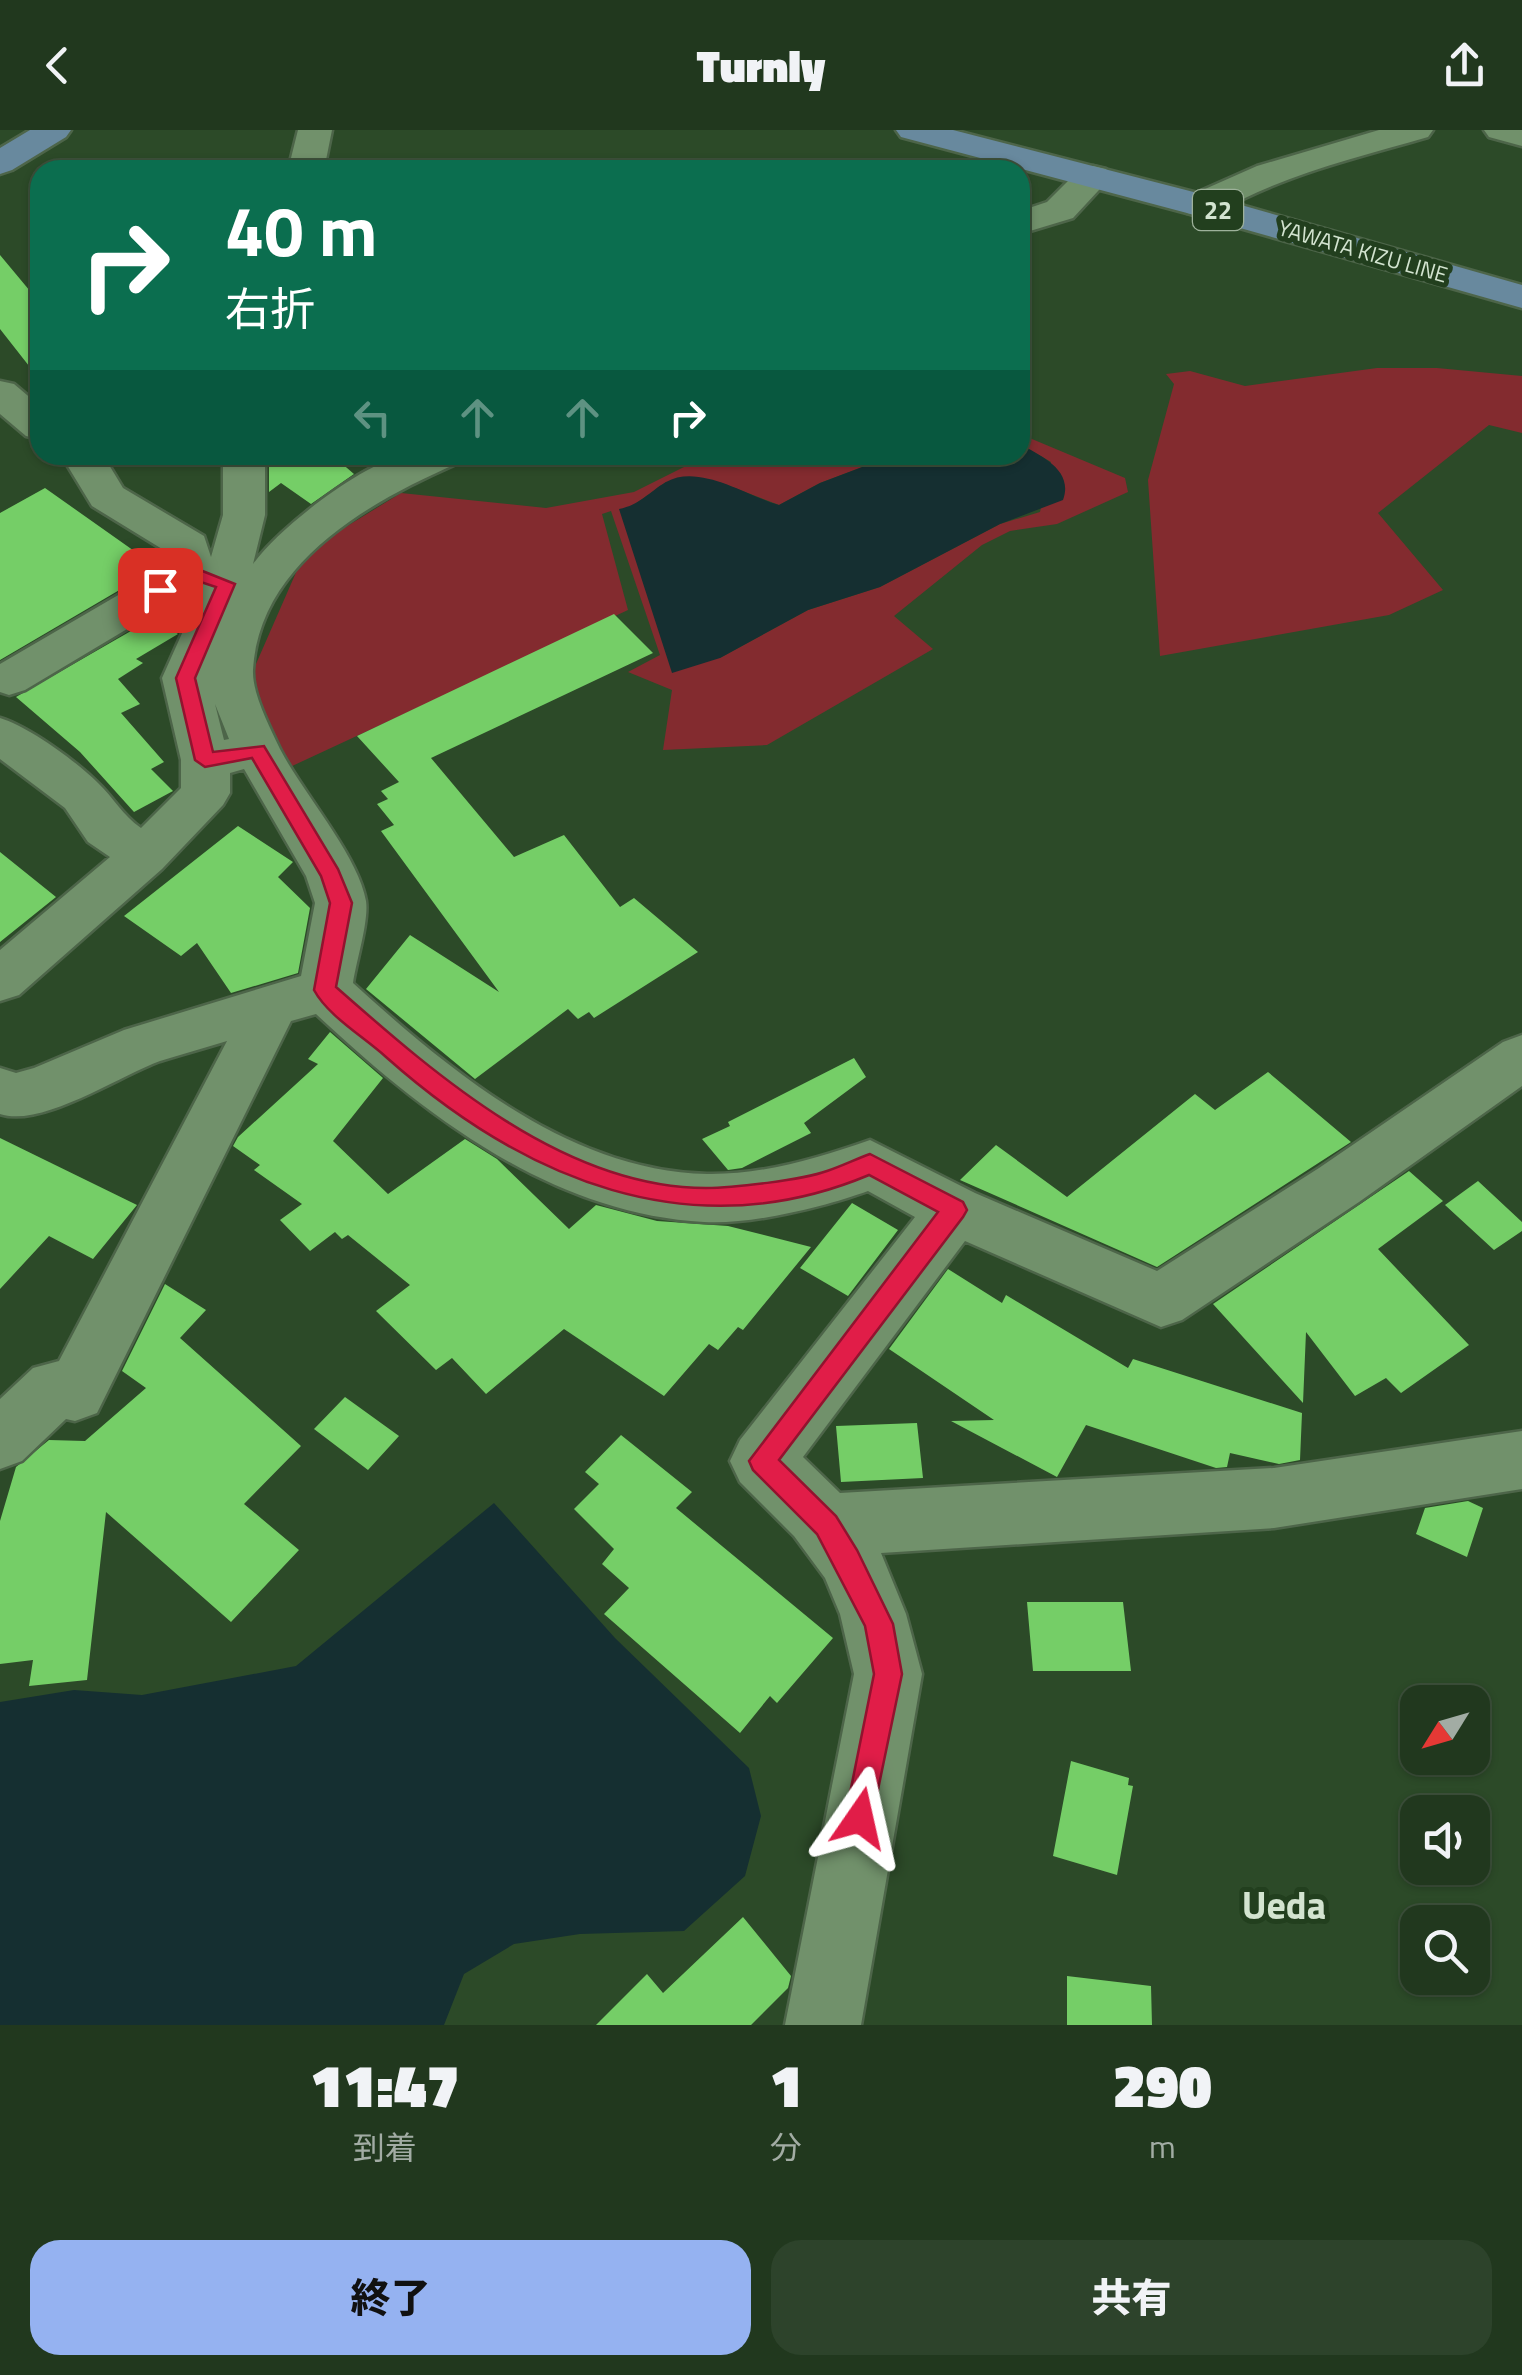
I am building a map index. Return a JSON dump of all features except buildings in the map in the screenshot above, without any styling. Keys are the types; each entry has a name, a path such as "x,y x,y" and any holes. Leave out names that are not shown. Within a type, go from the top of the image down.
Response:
{"main road":[{"path":"0,164 54,130"},
{"name":"YAWATA KIZU LINE","path":"913,130 1028,160"},
{"name":"YAWATA KIZU LINE","path":"1030,161 1522,297"}],"street":[{"path":"308,160 314,130"},
{"path":"1200,205 1269,174 1416,130"},
{"path":"1501,130 1522,136"},
{"path":"1030,220 1060,210 1093,177"},
{"path":"0,392 30,418"},
{"path":"88,465 107,497 189,546 208,578"},
{"path":"0,980 144,856 206,793 205,760 186,678 208,578 244,516 244,465"},
{"path":"0,1440 55,1388 74,1393 299,997 341,903 331,875 257,750 229,674 239,626 256,593 288,550 353,497 416,465"},
{"path":"9,678 208,578"},
{"path":"0,736 82,796 106,829 144,856"},
{"path":"205,760 257,750"},
{"path":"0,1090 14,1096 46,1087 143,1045 299,997 467,1108 579,1171 648,1191 706,1198 826,1183 870,1164 955,1210 1161,1301 1522,1057"},
{"path":"823,2025 888,1674 879,1624 848,1559 826,1525 762,1461 955,1210"},
{"path":"826,1525 1274,1498 1522,1460"}],"shaded area":[{"path":"1377,368 1437,368 1522,376 1522,433 1489,425 1378,513 1443,590 1389,615 1160,656 1148,480 1174,384 1166,374 1190,371 1245,386"},
{"path":"1030,438 1125,478 1128,492 1057,524 1010,531 982,545 894,616 933,649 767,745 663,750 672,690 628,672 660,655 611,511 602,514 628,610 290,767 275,756 249,680 305,552 401,493 546,508 634,492 688,465 868,465 820,483 779,505 719,482 666,482 631,507 720,658 808,610 880,587 1000,524 1040,512 1051,462 1030,450"}],"water":[{"path":"1030,450 1054,465 1065,489 1063,500 1000,524 880,587 808,610 720,658 672,673 619,509 679,477 723,483 779,505 820,483 868,465 1030,465"},
{"path":"494,1503 615,1638 749,1768 761,1816 745,1876 684,1931 580,1934 514,1944 464,1974 444,2025 0,2025 0,1702 74,1690 142,1695 296,1666"}],"district":[{"name":"Ueda","path":"1284,1905"}],"route":[{"path":"160,590 190,572 226,584 186,678 205,760 257,750 331,875 341,903 324,990 424,1077 467,1108 579,1171 648,1191 706,1198 826,1183 870,1164 955,1210 762,1461 826,1525 848,1559 879,1624 888,1674 860,1818"}]}
